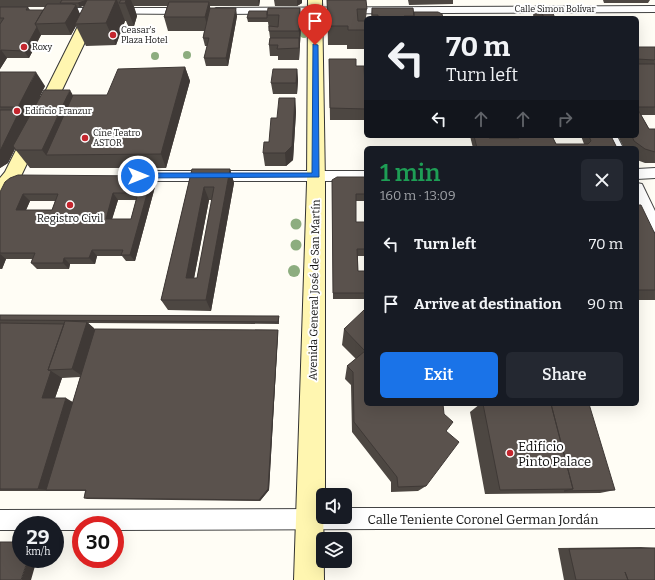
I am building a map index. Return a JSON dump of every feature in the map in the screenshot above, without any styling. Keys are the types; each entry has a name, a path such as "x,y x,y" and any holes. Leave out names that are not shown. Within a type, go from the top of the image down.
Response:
{"main road":[{"name":"Avenida General José de San Martín","path":"309,580 316,176 315,5"},
{"path":"0,191 13,177 96,6"}],"street":[{"name":"Calle Simon Bolívar","path":"46,11 96,6 202,11 315,5 549,9 655,9"},
{"path":"639,174 655,174"},
{"path":"114,176 364,176"},
{"path":"639,192 655,226"},
{"name":"Calle Teniente Coronel German Jordán","path":"0,520 655,518"}],"building":[{"path":"62,0 87,0 78,3 60,3"},
{"path":"87,0 116,0 106,23 75,24"},
{"path":"121,0 126,0 125,3 119,3"},
{"path":"327,0 366,0 367,9 357,9 358,21 364,21 364,30 348,30 348,26 328,26"},
{"path":"169,2 209,2 205,17 164,17"},
{"path":"47,4 76,5 65,23 35,24"},
{"path":"538,4 550,7 554,16 543,16"},
{"path":"0,7 28,7 26,10 43,10 35,24 37,27 24,51 1,50 0,52 0,24 4,18 0,18"},
{"path":"210,8 236,8 226,58 204,58 209,38 203,38"},
{"path":"268,8 300,8 299,31 269,31 269,26 278,27 279,15 267,15"},
{"path":"372,8 413,8 414,16 378,16 372,15"},
{"path":"249,11 267,11 267,18 247,18"},
{"path":"414,12 438,12 442,16 414,16"},
{"path":"270,38 299,38 299,48 277,49 278,45 269,45"},
{"path":"639,47 655,47 654,60 639,59"},
{"path":"329,59 356,59 356,66 364,66 364,109 330,108"},
{"path":"639,64 655,64 655,107 639,107"},
{"path":"185,67 161,154 46,155 73,95 107,95 118,69"},
{"path":"273,69 297,69 296,83 271,83"},
{"path":"0,72 36,72 18,107 0,107"},
{"path":"44,90 70,90 42,150 16,150 13,146"},
{"path":"279,98 295,98 292,146 285,153 263,153 264,142 269,142 271,118 277,118"},
{"path":"0,110 20,110 0,151"},
{"path":"639,112 649,129 655,129 655,152 645,149 634,141 633,138 639,138"},
{"path":"474,138 553,138 556,144 588,144 591,141 590,138 612,138 616,146 476,146"},
{"path":"192,169 230,169 206,300 161,300","holes":["204,187 214,187 197,278 186,278"]},
{"path":"18,175 152,176 130,255 121,255 123,250 92,250 89,258 64,258 63,263 31,263 35,253 0,253 0,192 5,182","holes":["113,193 138,193 131,219 106,219","23,194 58,194 52,210 16,210"]},
{"path":"337,177 364,177 364,194 356,194 356,222 364,222 364,249 357,249 358,271 364,271 364,293 333,293 332,180"},
{"path":"639,205 641,205 655,234 655,290 639,290"},
{"path":"364,310 364,350 344,329"},
{"path":"0,315 279,316 278,322 0,320"},
{"path":"65,321 87,322 72,369 48,370"},
{"path":"0,323 64,324 48,370 51,371 42,398 66,398 38,489 0,489"},
{"path":"95,329 278,330 268,489 259,500 84,498 86,490 46,490"},
{"path":"364,352 364,406 443,406 444,414 453,422 446,431 459,442 426,486 398,487 397,477 354,422 353,372 347,366"},
{"name":"Edificio Pinto Palace","path":"483,406 552,406 573,489 500,490"},
{"path":"552,406 590,406 615,490 564,491 573,489"},
{"path":"0,542 12,542 12,568 25,568 21,580 0,580"},
{"path":"655,548 655,580 576,580 569,549"}],"place":[{"name":"Ceasar's Plaza Hotel","path":"113,35"},
{"name":"Roxy","path":"24,47"},
{"name":"Edificio Franzur","path":"17,111"},
{"name":"Cine Teatro ASTOR","path":"85,138"},
{"name":"Registro Civil","path":"70,205"},
{"name":"Edificio Pinto Palace","path":"510,453"}],"route":[{"path":"138,176 316,176 315,45"}]}
